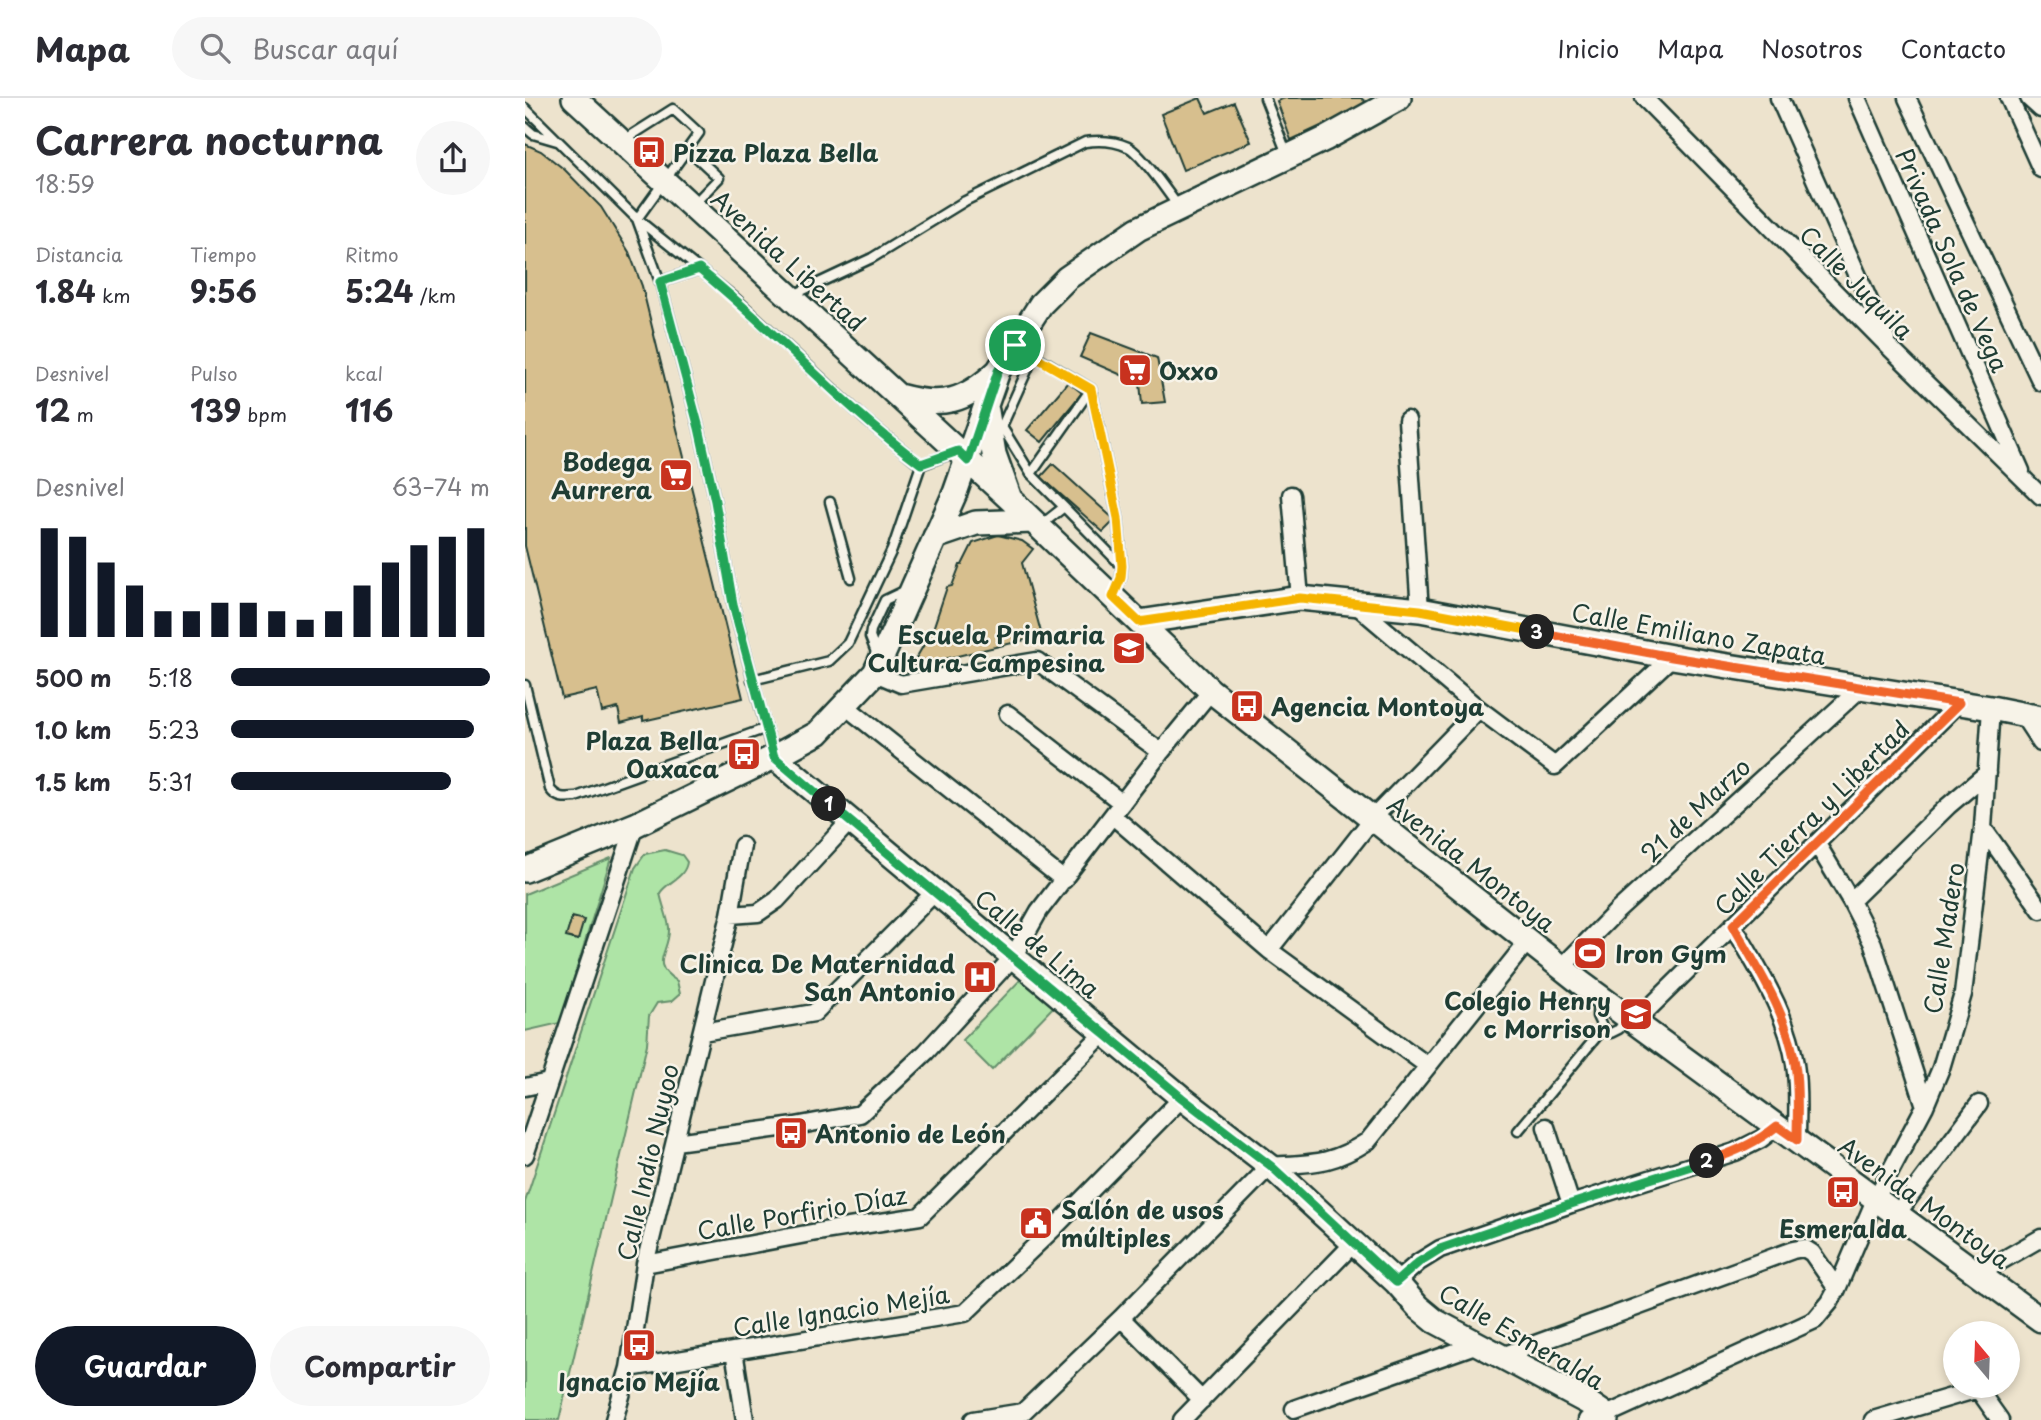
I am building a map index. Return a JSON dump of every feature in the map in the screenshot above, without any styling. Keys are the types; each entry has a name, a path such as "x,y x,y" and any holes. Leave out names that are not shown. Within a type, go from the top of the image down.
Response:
{"main road":[{"name":"Avenida Libertad","path":"574,98 963,456"},
{"path":"899,396 925,403 954,399 981,387 1024,350 1041,304 1067,278 1137,229 1288,157 1399,98"},
{"path":"525,870 635,825 818,733 877,667 935,537 963,456 986,407 998,371"},
{"path":"986,407 997,437 1010,499"},
{"name":"Avenida Montoya","path":"963,456 1211,691 1561,968 2041,1320"},
{"path":"935,537 975,523 1036,524"},
{"name":"Calle Emiliano Zapata","path":"1139,622 1300,598 1420,610 1672,657 2031,716"},
{"name":"Calle de Lima","path":"774,757 1182,1098 1271,1166"},
{"name":"Calle Esmeralda","path":"1271,1166 1435,1321 1569,1391 1599,1418"}],"street":[{"name":"Calle Juquila","path":"1644,98 1891,349 2041,496"},
{"path":"1779,98 1891,349"},
{"name":"Privada Sola de Vega","path":"1857,98 2024,478"},
{"path":"1907,98 2041,382"},
{"path":"2009,98 2041,169"},
{"path":"2029,98 2041,109"},
{"path":"1407,420 1420,610"},
{"path":"1291,495 1300,598"},
{"path":"1355,604 1479,709 1555,766 1672,657"},
{"path":"877,667 901,684 1037,661 1161,752"},
{"name":"21 de Marzo","path":"1561,968 1616,912 1862,687"},
{"path":"675,1142 796,1126 860,1114 926,1052 1013,957 1039,911 1211,691"},
{"name":"Calle Tierra y Libertad","path":"1631,1019 1733,925 1959,703"},
{"path":"844,705 1064,880"},
{"name":"Calle Madero","path":"1875,1200 1941,1068 1963,994 1983,828 1991,708"},
{"path":"1269,950 1373,818 1479,709"},
{"path":"1008,714 1117,809 1269,950 1428,1066"},
{"path":"2031,716 2041,743"},
{"path":"1851,901 1948,806 1987,773"},
{"path":"730,915 758,913 777,900 849,822"},
{"path":"525,1155 635,825"},
{"path":"1983,828 2041,910"},
{"path":"1817,844 1873,944 1924,1106"},
{"name":"Calle Indio Nuyoo","path":"614,1420 629,1368 645,1264 730,915 742,846"},
{"path":"702,1031 814,1013 936,891"},
{"path":"1733,925 1778,1005 1789,1035 1797,1085 1797,1140"},
{"path":"973,1420 1023,1412 1121,1318 1271,1166 1331,1161 1349,1154 1368,1141 1528,942"},
{"name":"Calle Porfirio Díaz","path":"645,1264 920,1216 1104,1033"},
{"path":"525,1087 549,1082"},
{"name":"Calle Ignacio Mejía","path":"629,1368 965,1313 1054,1228 1182,1098"},
{"path":"1896,1216 1979,1104"},
{"path":"1396,1282 1419,1262 1440,1249 1735,1152 1761,1139 1777,1126"},
{"path":"1546,1127 1571,1204"},
{"name":"Calle Esmeralda","path":"1599,1418 1815,1320 1837,1289 1875,1200"},
{"path":"1978,1274 2041,1238"},
{"path":"1182,1420 1353,1244"},
{"path":"1502,1356 1793,1250 1804,1248 1812,1253 1837,1289"},
{"path":"1121,1318 1202,1400"},
{"path":"1294,1409 1478,1344"},
{"path":"734,1351 745,1420"},
{"path":"1873,1420 1978,1389 2000,1420"}],"lane":[{"path":"1265,98 1288,157"},
{"path":"525,108 637,219 735,298 866,419 921,464"},
{"path":"621,142 673,109 699,133 637,219"},
{"path":"525,127 533,134 559,141"},
{"path":"790,296 872,258 965,201 1085,142 1099,140 1130,148 1180,209"},
{"path":"688,149 719,178 692,206"},
{"path":"637,219 660,282 699,428 733,604 764,729 774,757"},
{"path":"660,282 699,269"},
{"path":"1113,597 1121,578 1122,566 1118,518 1091,389 1024,350 997,437 1122,566"},
{"path":"1031,474 1091,389"},
{"path":"921,464 963,456"},
{"path":"752,680 829,661 848,643 892,550 921,464"},
{"path":"830,502 851,578"},
{"path":"1036,524 1064,507"},
{"path":"525,685 550,789 562,798 576,797 764,729"},
{"path":"1598,996 1597,1016 1603,1029 1611,1032 1631,1019"},
{"path":"1518,1131 1603,1029"}],"green space":[{"path":"665,850 682,855 687,862 680,876 660,893 669,927 662,963 668,975 677,981 680,994 672,1001 657,1003 649,1016 647,1044 559,1420 525,1420 525,1202 635,868 645,854"},
{"path":"611,858 560,1023 525,1031 525,894"},
{"path":"1024,976 1057,1003 992,1070 962,1040"}],"building":[{"path":"1200,98 1207,113 1234,102 1251,142 1183,170 1161,114"},
{"path":"1285,98 1361,98 1368,104 1291,140 1277,101"},
{"path":"525,144 541,151 565,170 601,207 629,252 642,286 743,698 643,721 643,717 621,723 618,708 602,712 597,690 562,698 525,546"},
{"name":"Oxxo","path":"1091,333 1157,358 1165,402 1142,404 1140,383 1080,357"},
{"path":"1068,382 1082,393 1042,442 1027,430"},
{"path":"1053,464 1115,520 1103,532 1041,477"},
{"path":"998,535 1022,541 1033,549 1022,563 1042,636 911,667 933,629 947,587 952,586 973,543"},
{"path":"572,917 584,920 578,940 566,937"}],"place":[{"name":"Pizza Plaza Bella","path":"649,152"},
{"name":"Oxxo","path":"1135,370"},
{"name":"Bodega Aurrera","path":"676,475"},
{"name":"Escuela Primaria Cultura Campesina","path":"1129,648"},
{"name":"Agencia Montoya","path":"1247,706"},
{"name":"Plaza Bella Oaxaca","path":"744,754"},
{"name":"Iron Gym","path":"1590,953"},
{"name":"Clinica De Maternidad San Antonio","path":"980,977"},
{"name":"Colegio Henry c Morrison","path":"1636,1014"},
{"name":"Antonio de León","path":"791,1133"},
{"name":"Esmeralda","path":"1843,1192"},
{"name":"Salón de usos múltiples","path":"1036,1223"},
{"name":"Ignacio Mejía","path":"639,1345"}],"route":[{"path":"699,269 735,298 903,452 921,464 958,451 968,461 998,371 1015,345 1091,389 1118,518 1122,566 1121,578 1113,597 1139,622 1300,598 1420,610 1672,657 1959,703 1733,925 1778,1005 1789,1035 1797,1085 1797,1140 1777,1126 1761,1139 1735,1152 1440,1249 1419,1262 1396,1282 1271,1166 1182,1098 774,757 764,729 733,604 699,428 660,282 699,269"}]}
